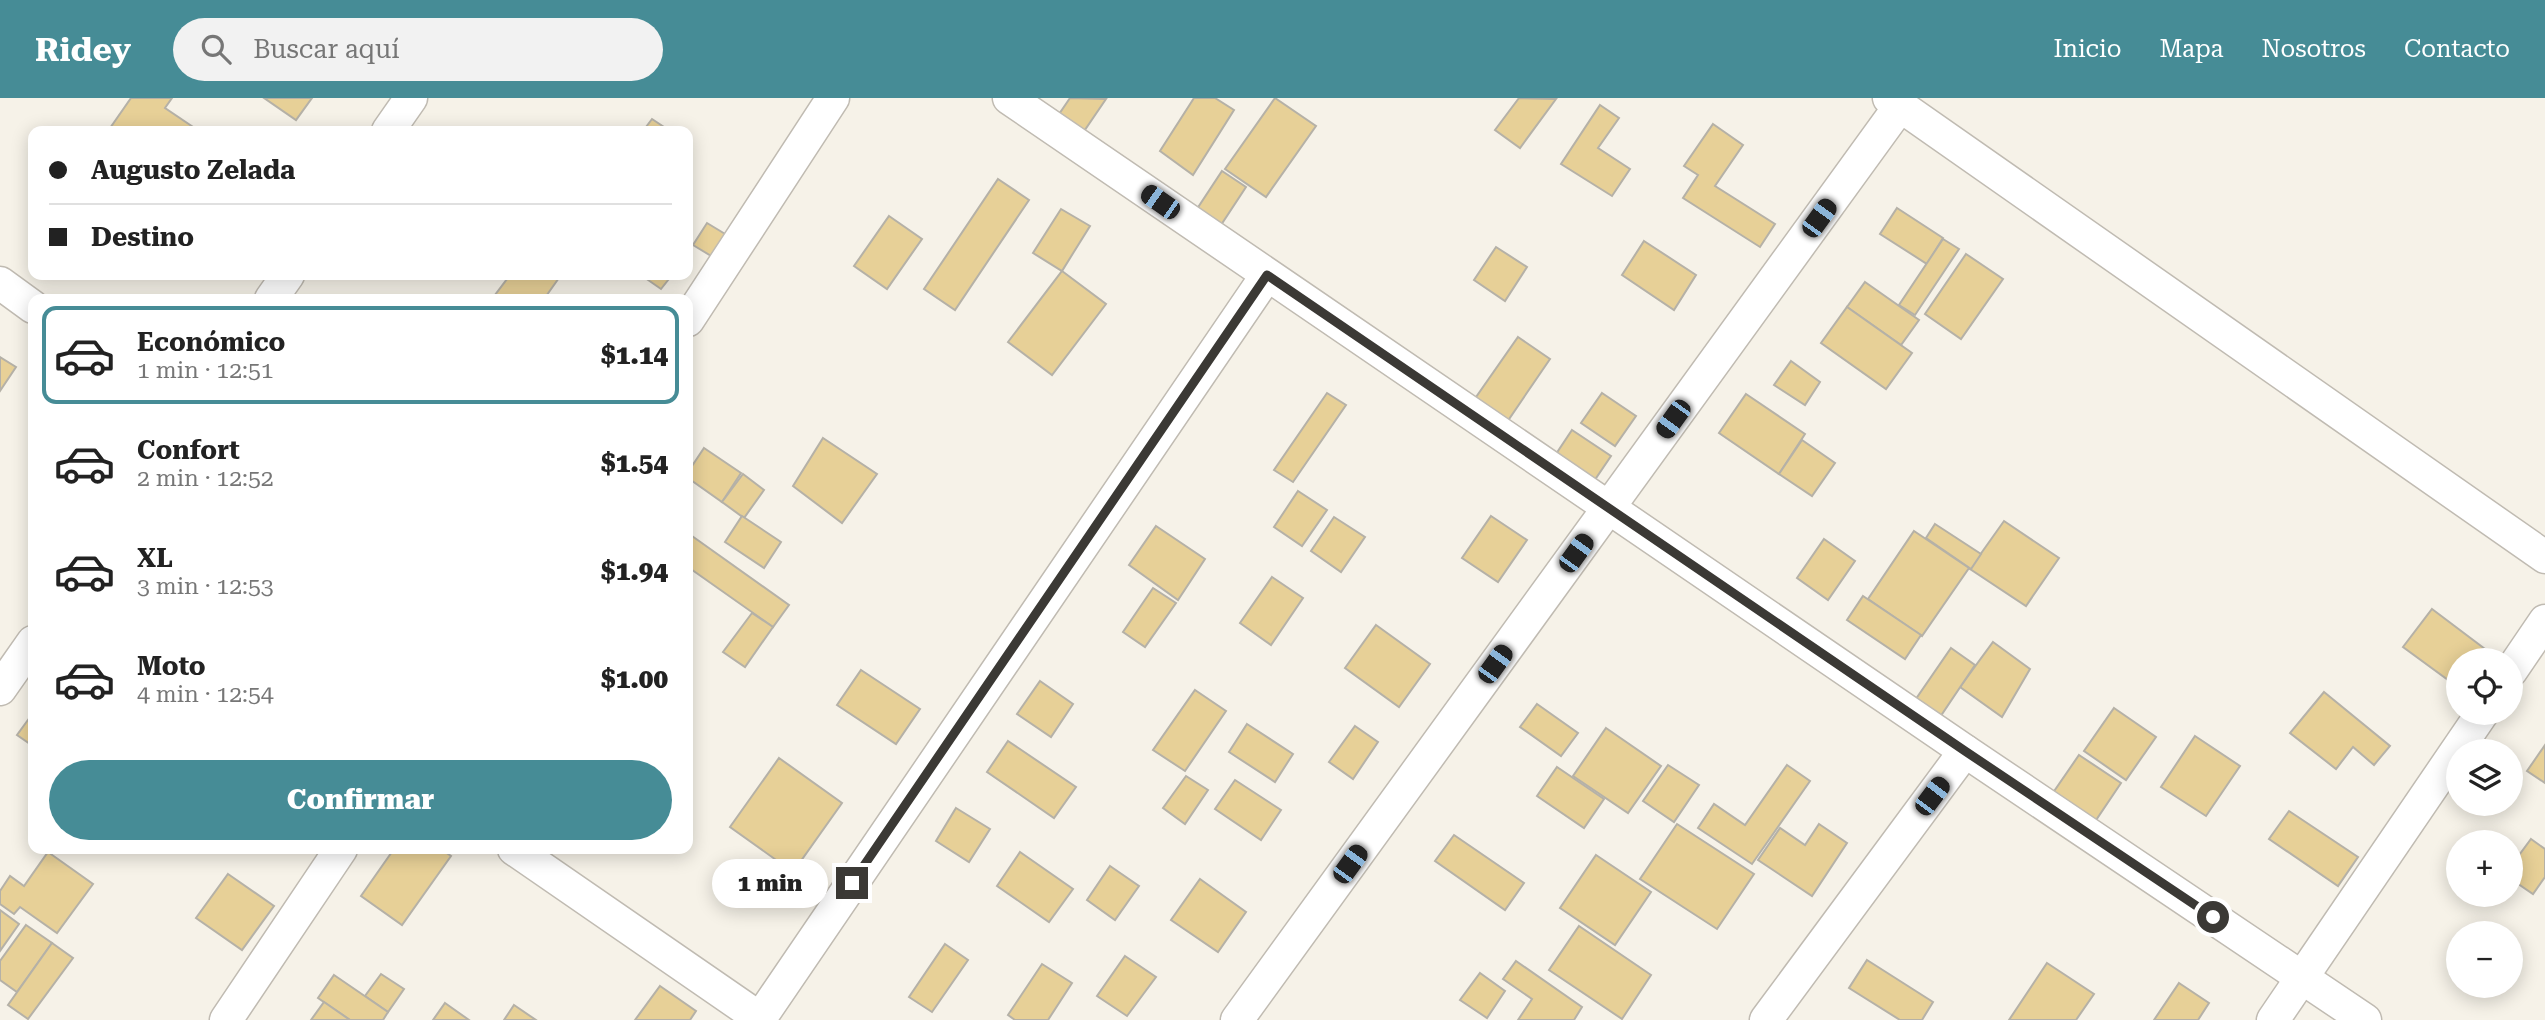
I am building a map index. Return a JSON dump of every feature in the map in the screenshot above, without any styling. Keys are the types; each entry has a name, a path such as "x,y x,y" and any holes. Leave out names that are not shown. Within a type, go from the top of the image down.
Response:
{"street":[{"path":"391,126 411,98"},
{"path":"693,312 833,98"},
{"path":"1009,98 1965,751 2365,1020"},
{"path":"1237,1020 1608,508 1894,102 2545,557"},
{"path":"521,854 761,1020 1267,275"},
{"path":"0,283 28,303"},
{"path":"2523,653 2545,621"},
{"path":"0,689 28,649"},
{"path":"2273,1020 2474,725"},
{"path":"1766,1020 1965,751"},
{"path":"226,1020 338,854"}],"building":[{"path":"131,98 172,98 165,108 192,126 111,126"},
{"path":"264,98 312,98 296,120"},
{"path":"1070,98 1106,99 1078,140 1053,123"},
{"path":"1194,98 1215,98 1234,110 1193,175 1160,151"},
{"path":"1275,98 1316,126 1266,197 1225,169"},
{"path":"1519,98 1556,99 1520,148 1495,130"},
{"path":"1600,105 1619,118 1598,148 1630,169 1612,196 1561,164"},
{"path":"652,119 662,126 647,126"},
{"path":"1713,124 1743,145 1715,186 1775,224 1760,247 1683,198 1698,175 1684,166"},
{"path":"1222,171 1246,187 1217,231 1193,215"},
{"path":"998,179 1029,200 955,310 924,289"},
{"path":"1897,208 1943,238 1927,264 1880,234"},
{"path":"1061,209 1090,226 1062,271 1033,253"},
{"path":"889,216 922,239 887,289 854,266"},
{"path":"707,223 740,243 726,265 693,245"},
{"path":"1943,239 1959,249 1915,315 1899,305"},
{"path":"1644,241 1696,275 1674,310 1622,275"},
{"path":"1496,247 1527,267 1505,301 1474,280"},
{"path":"1966,254 2003,279 1961,339 1925,314"},
{"path":"1062,271 1106,304 1052,375 1008,342"},
{"path":"506,280 557,280 548,294 496,294"},
{"path":"648,280 668,280 661,289"},
{"path":"1865,282 1919,320 1901,345 1847,307"},
{"path":"1847,307 1912,353 1886,389 1821,343"},
{"path":"1518,337 1550,359 1507,422 1474,400"},
{"path":"0,357 16,367 0,391"},
{"path":"1791,361 1820,382 1805,405 1774,385"},
{"path":"1327,393 1346,405 1293,482 1274,470"},
{"path":"1602,393 1636,416 1615,446 1581,423"},
{"path":"1746,394 1805,434 1779,474 1719,433"},
{"path":"1572,430 1611,456 1592,484 1554,457"},
{"path":"823,438 877,474 842,523 793,486"},
{"path":"1802,440 1835,463 1812,496 1779,474"},
{"path":"704,448 741,473 722,502 693,482 693,464"},
{"path":"743,474 764,490 744,518 722,502"},
{"path":"1298,491 1327,510 1302,546 1274,527"},
{"path":"742,516 781,542 764,568 725,542"},
{"path":"1491,516 1527,540 1498,582 1462,558"},
{"path":"1334,517 1365,537 1341,572 1311,551"},
{"path":"2004,521 2059,558 2026,606 1970,569"},
{"path":"1935,524 1981,554 1971,569 1926,538"},
{"path":"1156,526 1205,559 1178,600 1129,565"},
{"path":"1914,531 1969,568 1922,636 1868,599"},
{"path":"693,537 789,605 773,627 693,571"},
{"path":"1824,539 1855,561 1828,600 1797,578"},
{"path":"1272,577 1303,598 1271,645 1240,623"},
{"path":"1153,588 1176,603 1145,647 1123,632"},
{"path":"1863,596 1921,635 1905,659 1847,620"},
{"path":"2432,609 2484,648 2446,648 2446,678 2403,647"},
{"path":"752,613 773,627 745,667 723,652"},
{"path":"1376,625 1430,664 1399,707 1345,668"},
{"path":"1993,642 2030,669 2002,717 1960,687"},
{"path":"1951,648 1975,665 1934,726 1909,709"},
{"path":"861,670 920,709 896,744 837,705"},
{"path":"1040,681 1073,704 1051,737 1017,714"},
{"path":"1195,690 1226,711 1185,771 1153,750"},
{"path":"2324,692 2390,746 2374,765 2353,747 2336,769 2290,733"},
{"path":"1537,704 1578,733 1561,756 1520,727"},
{"path":"2114,708 2156,737 2126,780 2084,751"},
{"path":"28,720 28,743 17,735"},
{"path":"1247,724 1293,754 1275,782 1229,752"},
{"path":"1355,726 1378,742 1353,779 1329,762"},
{"path":"1606,728 1661,766 1628,813 1573,776"},
{"path":"2195,736 2240,766 2206,816 2161,787"},
{"path":"1008,741 1076,787 1054,818 987,772"},
{"path":"2545,745 2545,783 2527,771"},
{"path":"2079,755 2121,783 2090,829 2048,800"},
{"path":"779,758 842,803 793,872 730,827"},
{"path":"1668,765 1699,785 1674,822 1643,801"},
{"path":"1787,765 1810,781 1752,864 1698,828 1714,804 1745,825"},
{"path":"1557,767 1604,799 1584,828 1537,796"},
{"path":"1186,776 1208,790 1185,824 1163,808"},
{"path":"1235,780 1281,810 1261,840 1215,809"},
{"path":"956,808 990,829 969,862 936,841"},
{"path":"2289,811 2358,857 2338,886 2269,839"},
{"path":"1677,824 1754,874 1717,929 1640,879"},
{"path":"1819,824 1847,843 1812,896 1758,860 1780,828 1805,845"},
{"path":"1454,835 1524,883 1505,910 1435,861"},
{"path":"2531,839 2545,849 2545,877 2533,894 2523,887 2523,850"},
{"path":"1020,852 1073,889 1049,922 997,886"},
{"path":"47,854 51,854 93,884 57,933 20,907 14,914 0,904 0,891 10,876 24,886"},
{"path":"390,854 451,856 402,925 361,896"},
{"path":"1596,855 1651,892 1615,945 1560,908"},
{"path":"1110,866 1139,886 1115,920 1087,900"},
{"path":"228,874 274,906 242,950 196,918"},
{"path":"1200,879 1246,912 1218,952 1171,920"},
{"path":"0,910 19,924 0,951"},
{"path":"26,925 52,943 17,992 0,980 0,961"},
{"path":"1579,926 1651,975 1622,1019 1549,970"},
{"path":"52,943 73,958 28,1019 8,1005"},
{"path":"945,944 968,960 932,1012 909,997"},
{"path":"1125,956 1156,977 1127,1016 1097,996"},
{"path":"1867,960 1933,1002 1922,1020 1900,1020 1849,988"},
{"path":"1516,961 1582,1007 1574,1020 1518,1020 1532,999 1503,979"},
{"path":"2047,963 2094,994 2076,1020 2009,1020"},
{"path":"1042,964 1072,983 1048,1020 1015,1020 1008,1015"},
{"path":"1480,973 1505,991 1487,1018 1460,1000"},
{"path":"381,974 404,989 388,1012 365,996"},
{"path":"334,975 388,1012 383,1020 350,1020 318,998"},
{"path":"2179,983 2209,1003 2198,1020 2154,1020"},
{"path":"660,986 696,1011 690,1020 635,1020"},
{"path":"324,1002 350,1020 311,1020"},
{"path":"445,1003 469,1020 433,1020"},
{"path":"514,1005 536,1020 504,1020"}],"route":[{"path":"852,883 1267,275 2213,917"}]}
